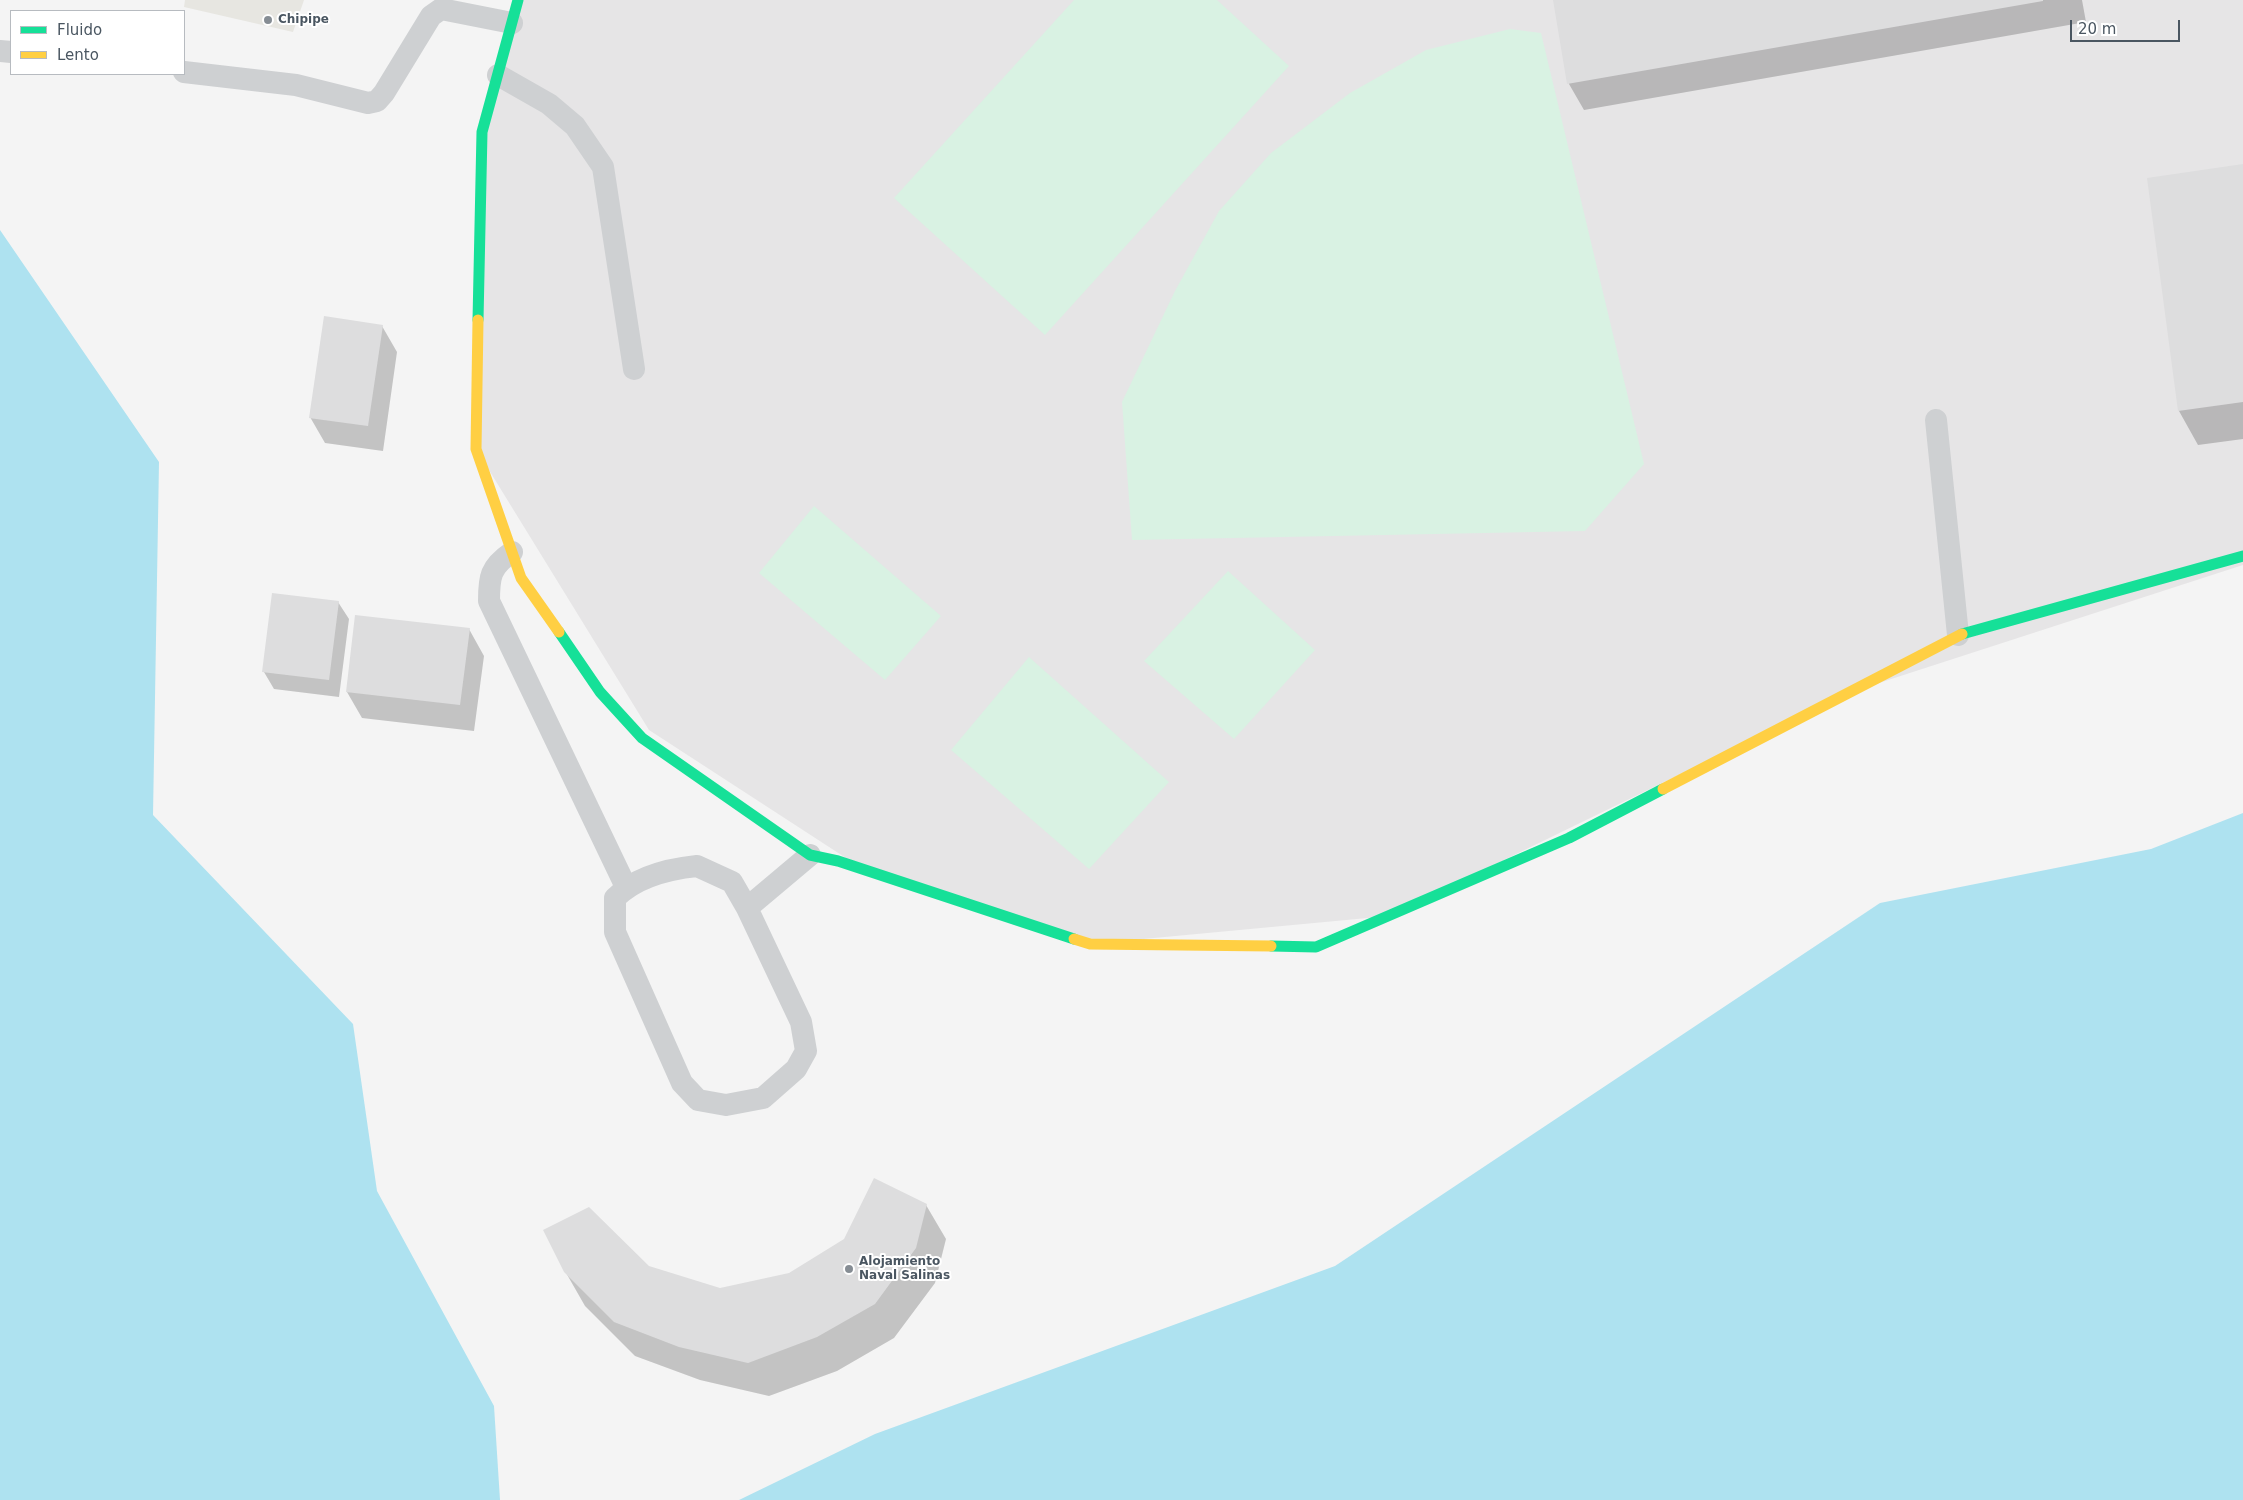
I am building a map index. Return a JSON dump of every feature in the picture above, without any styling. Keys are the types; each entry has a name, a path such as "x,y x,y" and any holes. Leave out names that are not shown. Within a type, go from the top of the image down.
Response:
{"street":[{"path":"518,0 482,132 476,449 521,578 600,692 642,738 810,855 838,861 1090,944 1316,947 1569,838 1958,635 2243,556"}],"lane":[{"path":"185,72 296,86 368,103 377,101 384,94 431,16 441,9 512,23"},
{"path":"498,74 549,104 576,126 603,168 634,370"},
{"path":"1936,420 1958,635"},
{"path":"512,552 499,560 489,578 489,601 626,887"},
{"path":"747,908 810,855"},
{"path":"697,866 732,882 747,908 801,1022 806,1051 796,1069 763,1098 726,1106 698,1100 682,1083 614,932 615,898 626,887 673,869 697,866"}],"shaded area":[{"path":"518,0 2243,0 2243,565 1845,694 1389,916 1090,944 866,871 649,730 476,449 482,132"}],"green space":[{"path":"1074,0 1217,0 1289,66 1045,335 894,198"},
{"path":"1510,29 1541,33 1644,464 1585,531 1132,540 1122,402 1175,291 1219,211 1271,153 1350,93 1426,50"},
{"path":"814,506 941,616 885,680 759,573"},
{"path":"1228,571 1315,650 1234,739 1144,661"},
{"path":"1029,657 1169,782 1089,869 951,750"}],"sand":[{"name":"Chipipe","path":"185,0 304,0 293,32 184,7"}],"water":[{"path":"0,230 159,462 153,815 353,1024 377,1191 494,1406 500,1500 0,1500"},
{"path":"2243,813 2243,1500 739,1500 875,1434 1335,1266 1880,903 2151,849"}],"building":[{"path":"1553,0 2043,0 2043,1 1567,84"},
{"path":"2243,164 2243,402 2178,411 2147,178"},
{"path":"324,316 383,325 368,426 309,418"},
{"path":"272,593 339,601 329,680 262,672"},
{"path":"355,615 470,628 460,705 346,692"},
{"name":"Alojamiento Naval Salinas","path":"874,1178 927,1204 916,1248 875,1304 817,1337 748,1363 679,1347 614,1322 564,1272 543,1230 589,1207 649,1266 720,1288 789,1273 844,1239"}],"traffic: fast":[{"path":"478,320 482,132 518,0"},
{"path":"1962,634 2243,556"},
{"path":"559,632 600,692 642,738 810,855 838,861 1074,939"},
{"path":"1271,946 1316,947 1569,838 1663,789"}],"traffic: slow":[{"path":"478,320 476,449 521,578 559,632"},
{"path":"1663,789 1962,634"},
{"path":"1074,939 1090,944 1271,946"}],"place":[{"name":"Chipipe","path":"268,20"},
{"name":"Alojamiento Naval Salinas","path":"849,1269"}]}
